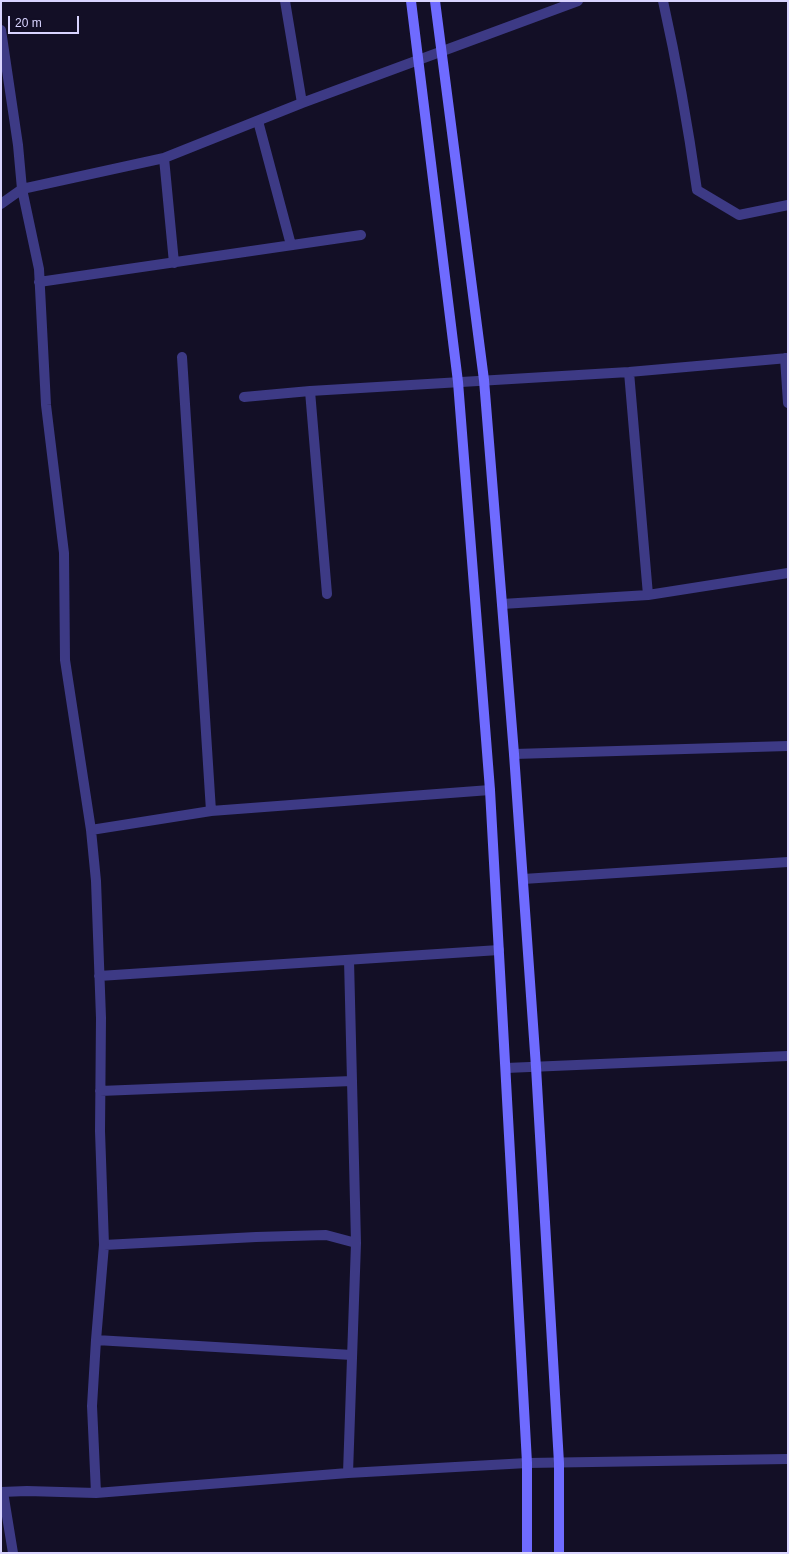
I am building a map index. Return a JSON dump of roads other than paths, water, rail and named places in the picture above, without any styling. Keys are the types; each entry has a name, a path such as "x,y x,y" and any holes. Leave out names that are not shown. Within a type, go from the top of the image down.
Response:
{"street":[{"path":"286,1 302,103"},
{"path":"411,1 458,382 490,790 527,1463 527,1553"},
{"path":"435,1 484,380 514,754 536,1067 559,1463 559,1553"},
{"path":"1,204 22,190 164,158 302,103 578,1"},
{"path":"663,1 677,63 688,124 697,190 739,215 788,205"},
{"path":"1,30 18,145 22,190 38,269 46,404 64,553 65,660 91,830 96,881 101,1018 100,1131 104,1245 92,1406 96,1493"},
{"path":"258,121 291,246"},
{"path":"164,158 174,263"},
{"path":"39,282 361,236"},
{"path":"182,357 211,811"},
{"path":"244,397 310,391 629,372 787,358 788,403"},
{"path":"629,372 648,595"},
{"path":"310,391 327,594"},
{"path":"502,604 648,595 788,573"},
{"path":"514,754 788,746"},
{"path":"91,830 211,811 490,790"},
{"path":"523,879 788,862"},
{"path":"99,976 499,950"},
{"path":"348,1473 356,1242 349,960"},
{"path":"506,1068 788,1056"},
{"path":"100,1091 352,1081"},
{"path":"104,1245 256,1236 326,1235 356,1242"},
{"path":"96,1340 352,1355"},
{"path":"13,1553 2,1492 27,1491 96,1493 348,1473 527,1463 788,1459"}]}
